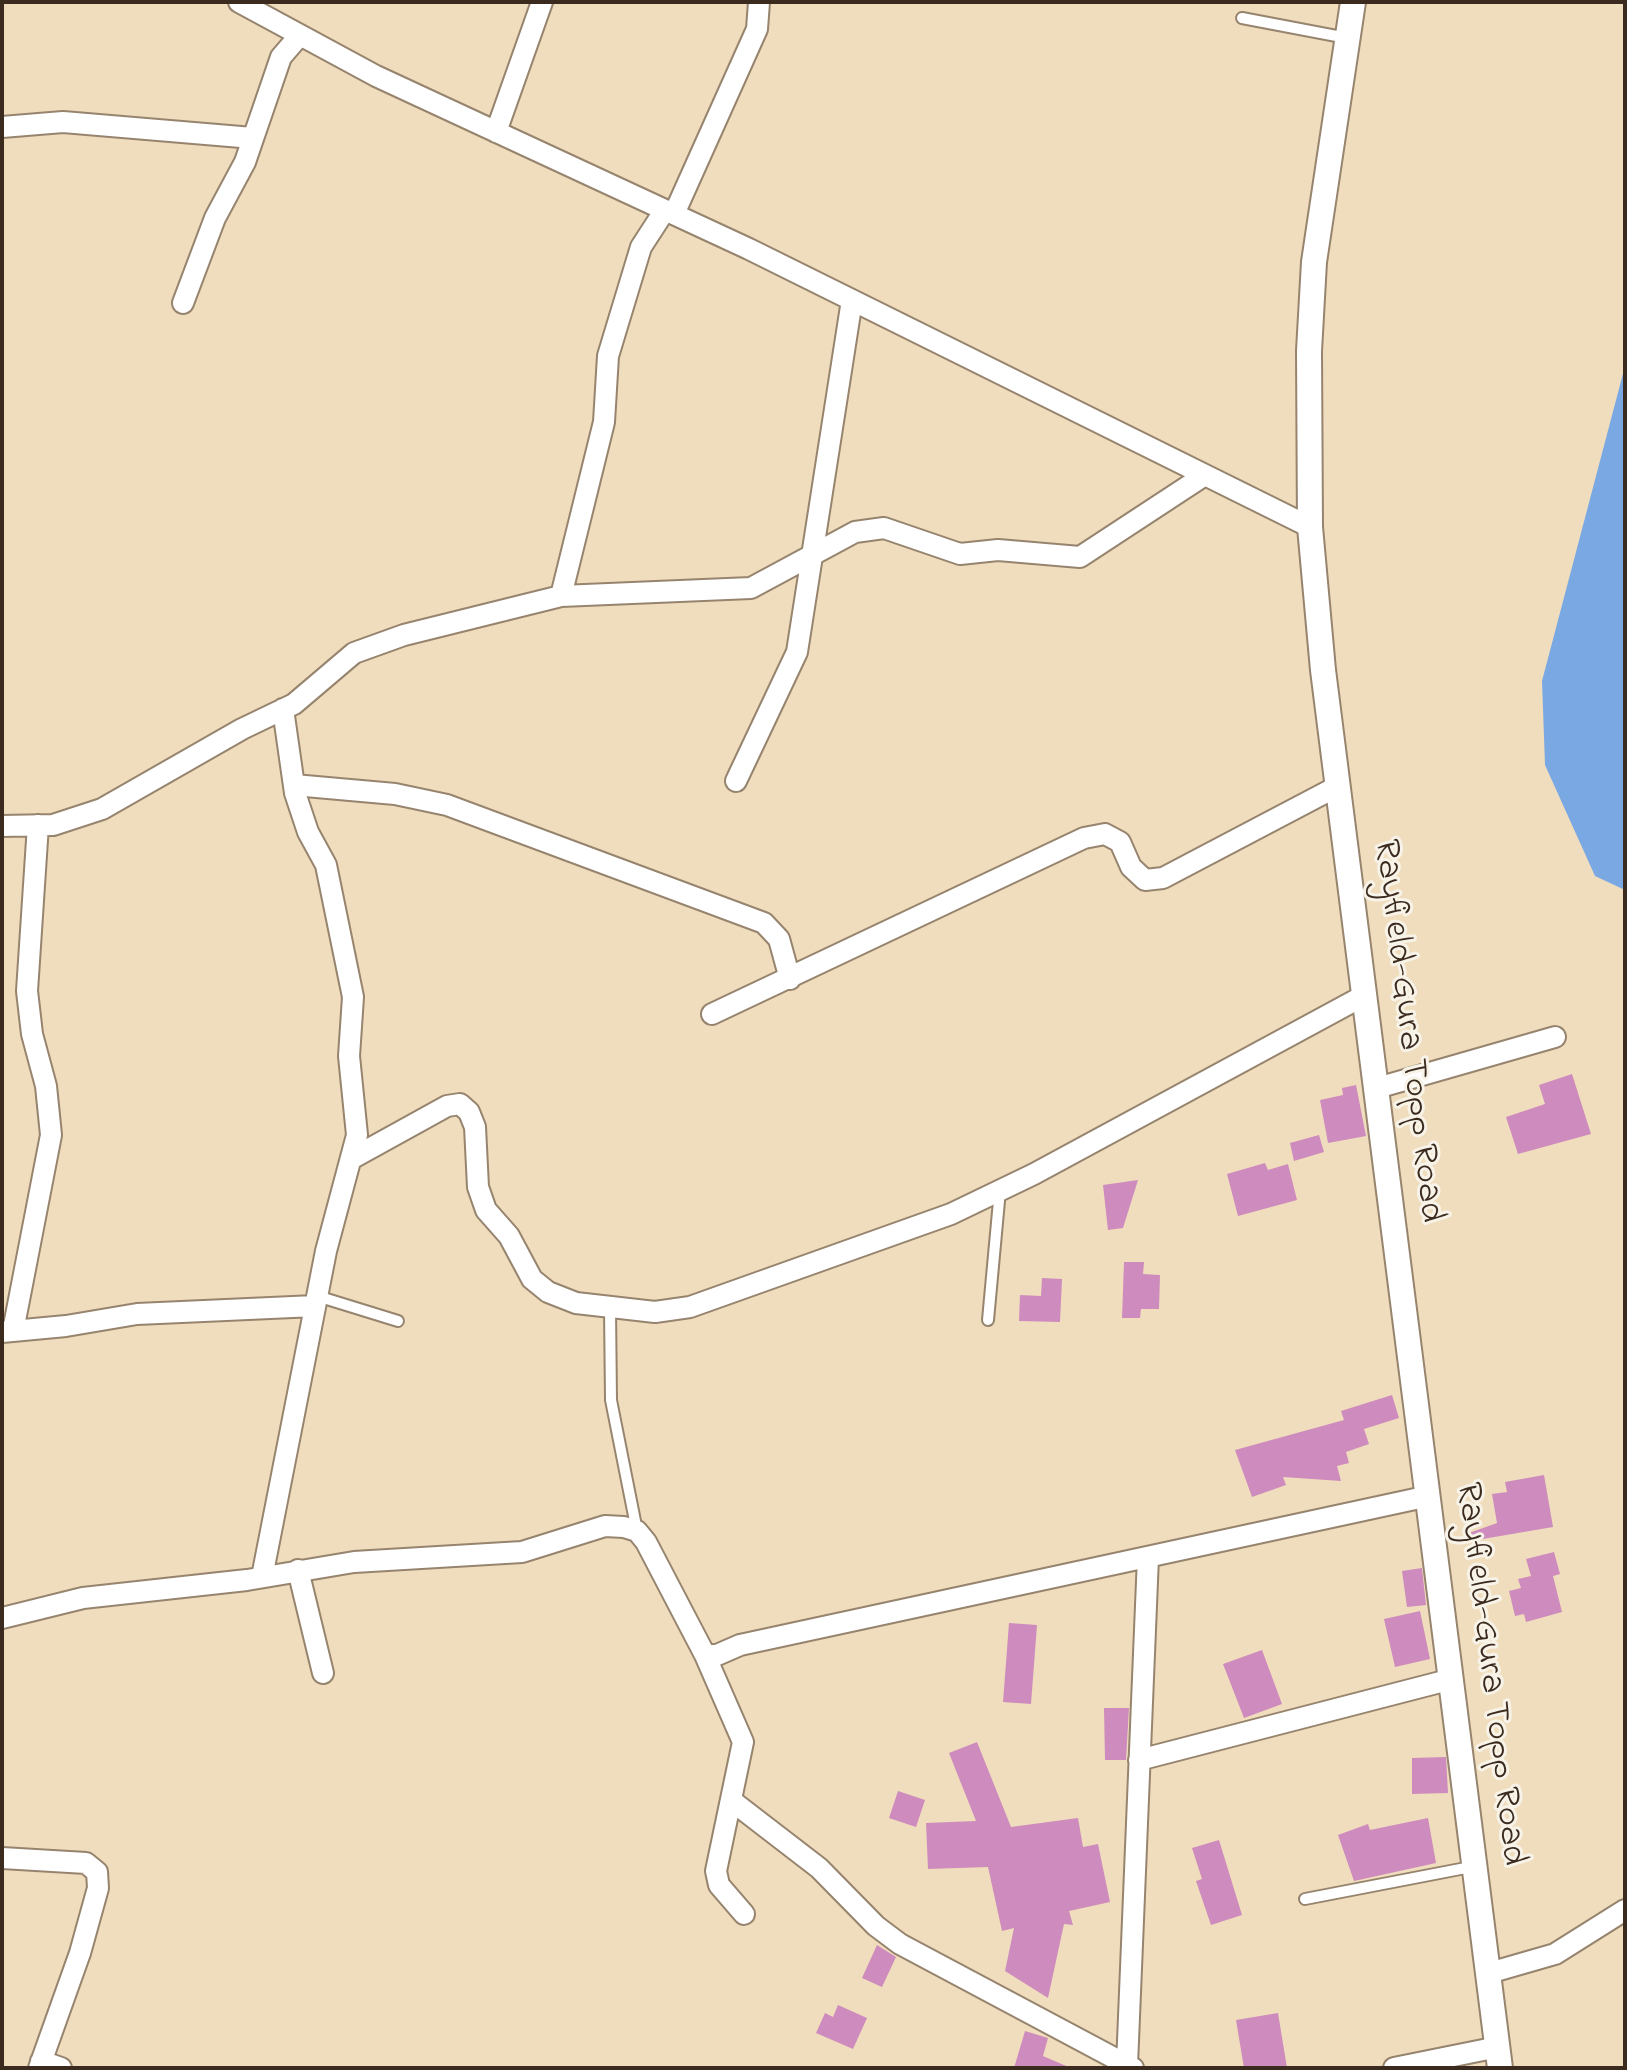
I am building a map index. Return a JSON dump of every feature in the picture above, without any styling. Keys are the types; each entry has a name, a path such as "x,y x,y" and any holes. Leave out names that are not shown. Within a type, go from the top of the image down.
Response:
{"street":[{"path":"239,2 267,9 300,35 376,76 852,300 1310,527"},
{"path":"496,132 542,2"},
{"path":"561,596 604,422 608,356 641,247 669,212 757,29 759,2"},
{"name":"Rayfield-Gura Topp Road","path":"1353,2 1314,262 1309,351 1310,527 1338,786 1499,2058"},
{"path":"183,303 215,218 245,162 281,57 300,35"},
{"path":"2,127 63,122 253,138"},
{"path":"736,781 797,652 852,300"},
{"path":"2,826 53,825 102,809 283,709 354,653 488,611 561,596 751,588 855,532 884,528 960,554 998,550 1080,557 1205,475"},
{"path":"262,1577 316,1301 357,1135 349,1056 353,997 326,865 308,832 294,785 283,709"},
{"path":"294,785 395,794 447,805 764,923 779,939 790,979"},
{"path":"712,1014 1084,838 1105,834 1120,842 1131,867 1145,880 1163,878 1338,786"},
{"path":"38,825 27,991 32,1034 46,1086 51,1135 7,1331 66,1326 137,1314 316,1301"},
{"path":"351,1159 447,1106 460,1104 469,1112 475,1127 478,1187 486,1210 509,1236 532,1279 548,1292 576,1303 655,1312 690,1307 951,1214 1365,995"},
{"path":"1377,1088 1555,1037"},
{"path":"705,1655 1429,1496"},
{"path":"2,1618 83,1598 392,1558 522,1552 605,1526 637,1531 705,1655 743,1742 716,1871 719,1885 744,1914"},
{"path":"732,1801 819,1868 876,1926 900,1944 1130,2066 1148,1557"},
{"path":"298,1570 323,1673"},
{"path":"1139,1760 1452,1679"},
{"path":"3,1857 86,1863 97,1872 98,1888 47,2066"},
{"path":"1489,1973 1555,1954 1625,1910"},
{"path":"1394,2068 1499,2058"}],"lane":[{"path":"1242,18 1347,38"},
{"path":"988,1320 1000,1190"},
{"path":"316,1301 398,1321"},
{"path":"610,1309 611,1400 637,1531"},
{"path":"1305,1899 1476,1866"}],"water":[{"path":"1625,366 1625,890 1595,876 1545,765 1542,681"}],"building":[{"path":"1572,1074 1591,1134 1518,1154 1506,1117 1545,1104 1539,1085"},
{"path":"1356,1085 1366,1136 1328,1143 1320,1100 1343,1095 1342,1088"},
{"path":"1319,1135 1324,1152 1294,1161 1290,1143"},
{"path":"1265,1163 1268,1170 1288,1164 1297,1200 1238,1216 1227,1174"},
{"path":"1138,1180 1123,1228 1108,1230 1103,1185"},
{"path":"1124,1262 1144,1262 1143,1274 1160,1275 1159,1309 1141,1309 1140,1318 1122,1318"},
{"path":"1042,1278 1062,1279 1060,1322 1019,1321 1020,1295 1041,1296"},
{"path":"1392,1395 1399,1418 1364,1429 1369,1444 1346,1452 1349,1463 1337,1466 1341,1481 1283,1477 1286,1485 1252,1497 1235,1450 1344,1420 1341,1411"},
{"path":"1544,1475 1553,1527 1471,1541 1469,1533 1497,1523 1492,1494 1507,1492 1505,1482"},
{"path":"1554,1552 1560,1574 1553,1576 1562,1612 1526,1622 1524,1614 1515,1616 1509,1591 1521,1588 1518,1579 1531,1576 1526,1559"},
{"path":"1422,1568 1426,1605 1407,1607 1402,1571"},
{"path":"1420,1611 1430,1659 1395,1667 1384,1619"},
{"path":"1009,1623 1037,1625 1031,1704 1003,1702"},
{"path":"1262,1650 1282,1704 1244,1718 1223,1664"},
{"path":"1104,1708 1129,1708 1126,1760 1105,1760"},
{"path":"977,1742 1011,1827 1078,1818 1083,1847 1098,1844 1110,1902 1069,1911 1073,1925 1064,1924 1048,1998 1005,1971 1014,1928 1002,1931 988,1867 928,1869 926,1823 976,1821 949,1753"},
{"path":"1446,1757 1448,1793 1412,1794 1412,1758"},
{"path":"898,1791 925,1800 916,1827 889,1818"},
{"path":"1428,1818 1436,1863 1354,1881 1338,1835 1368,1824 1370,1830"},
{"path":"1219,1840 1242,1915 1211,1925 1196,1881 1202,1879 1192,1848"},
{"path":"877,1945 896,1957 882,1987 862,1978"},
{"path":"838,2005 867,2018 853,2049 816,2033 825,2013 833,2017"},
{"path":"1278,2013 1287,2068 1244,2068 1236,2020"},
{"path":"1025,2031 1048,2038 1043,2056 1071,2068 1014,2068"}]}
